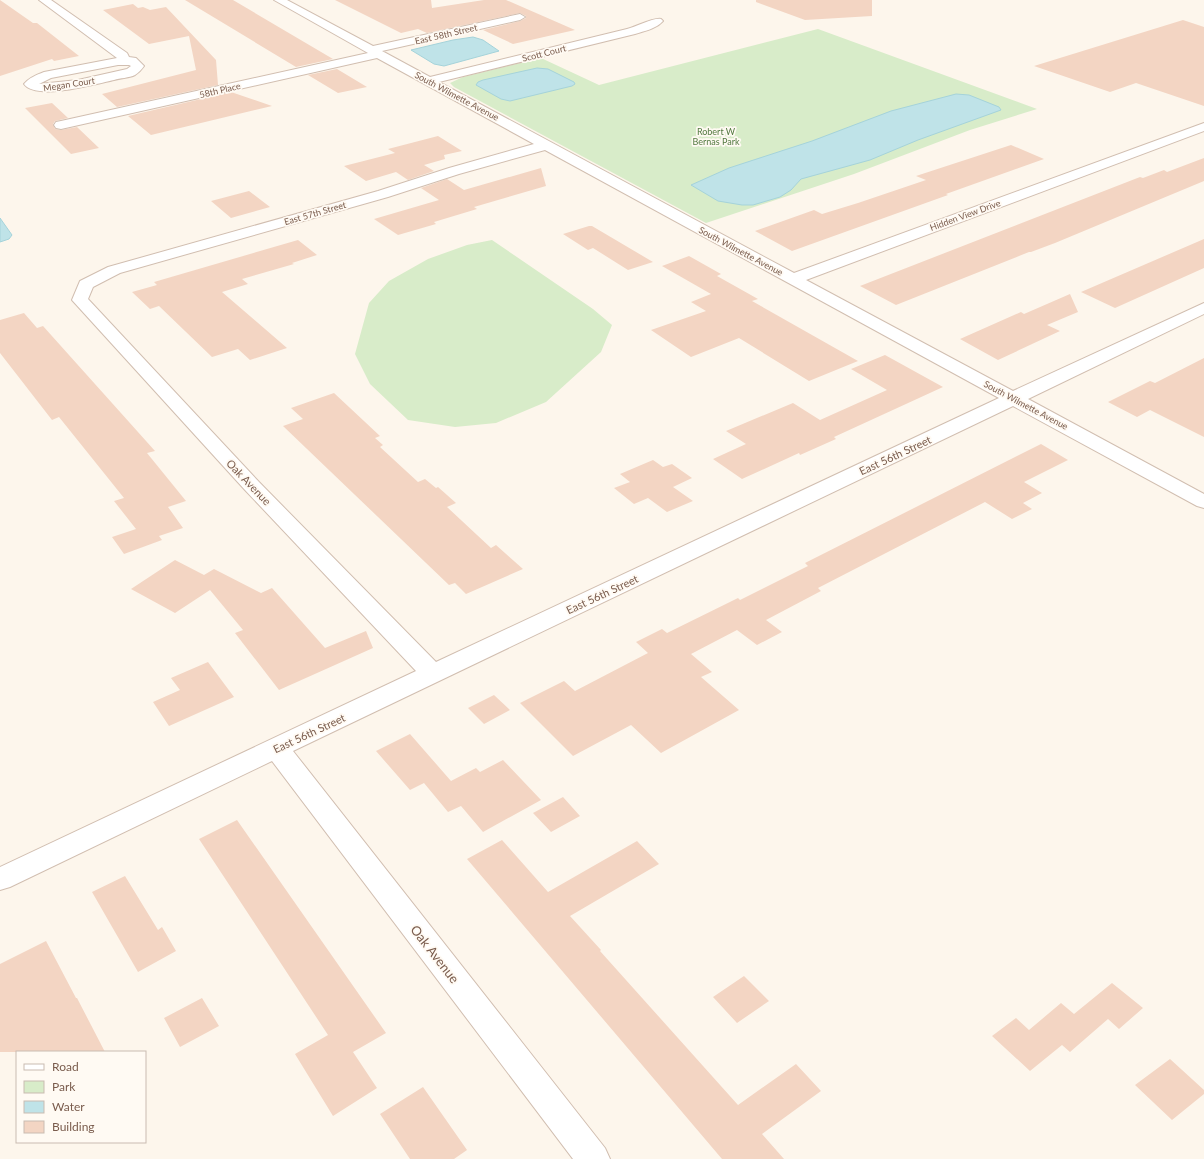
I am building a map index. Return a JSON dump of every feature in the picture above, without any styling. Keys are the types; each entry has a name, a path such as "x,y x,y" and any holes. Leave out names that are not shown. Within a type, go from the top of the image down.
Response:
{"street":[{"name":"Megan Court","path":"44,0 123,55 123,61"},
{"name":"South Wilmette Avenue","path":"279,0 1204,502"},
{"name":"East 58th Street","path":"375,52 520,17"},
{"name":"Scott Court","path":"428,81 631,32 649,26 657,21"},
{"name":"58th Place","path":"61,125 375,52"},
{"name":"Megan Court","path":"123,61 136,63 138,66 131,72 61,87 39,89 32,87 30,84 39,78 48,75 123,61"},
{"name":"Hidden View Drive","path":"793,279 1204,126"},
{"name":"East 57th Street","path":"86,284 114,270 383,194 454,171 546,145"},
{"name":"Oak Avenue","path":"86,284 80,300 83,304 252,486 433,674"},
{"name":"East 56th Street","path":"0,880 1204,308"},
{"name":"Oak Avenue","path":"276,748 594,1159"}],"green space":[{"name":"Robert W Bernas Park","path":"818,29 1037,109 970,130 854,174 706,223 454,87 450,83 463,77 541,58 599,85"},
{"path":"492,240 593,309 612,325 601,352 546,402 496,423 455,427 408,420 370,384 355,354 369,303 389,281 428,259 467,245"}],"water":[{"path":"473,37 483,40 499,51 444,66 434,64 411,50 453,40"},
{"path":"537,68 548,69 574,82 575,84 510,101 501,99 476,85 478,82 483,80"},
{"path":"956,94 969,95 999,107 1001,110 918,140 870,160 801,179 791,190 780,197 753,205 742,205 718,201 691,185 729,168 812,141 891,111"},
{"path":"0,218 12,235 9,239 0,242"}],"building":[{"path":"0,0 33,23 37,23 79,56 54,61 52,59 0,76"},
{"path":"185,0 233,0 333,59 296,67"},
{"path":"335,0 431,0 432,8 484,0 506,0 575,30 513,44 483,30 520,21 526,18 526,16 520,13 427,33 418,29 401,33"},
{"path":"756,0 872,0 872,16 805,20 756,2"},
{"path":"133,4 138,8 143,7 150,10 166,7 216,60 218,85 117,107 102,94 196,70 189,36 149,44 103,10"},
{"path":"1183,20 1204,27 1204,106 1136,83 1110,92 1034,66"},
{"path":"337,69 367,87 338,93 308,75"},
{"path":"231,92 272,106 151,135 128,116"},
{"path":"52,103 68,118 55,121 53,124 55,129 61,130 77,127 99,148 71,154 25,108"},
{"path":"438,136 462,151 444,155 445,159 424,165 434,171 408,180 396,172 366,181 344,166 395,153 388,149"},
{"path":"1011,145 1044,159 792,251 755,231 814,210 822,214 858,203 926,180 916,176"},
{"path":"1204,158 1204,181 1055,243 896,305 860,286 1140,177 1143,178 1164,170 1167,172"},
{"path":"541,168 546,186 474,207 477,209 434,222 436,224 398,235 374,219 439,200 421,188 447,179 464,190"},
{"path":"249,191 270,207 231,218 211,201"},
{"path":"592,226 653,262 628,270 593,248 588,250 563,234"},
{"path":"1204,239 1204,268 1115,308 1081,292"},
{"path":"298,240 317,255 292,263 294,264 242,279 248,284 222,292 287,348 250,360 238,349 212,357 159,306 150,309 132,292 157,285 154,282"},
{"path":"689,256 721,274 717,276 758,299 752,301 858,361 809,381 739,338 691,357 651,330 706,311 691,302 711,294 662,266"},
{"path":"1070,294 1078,312 1047,325 1060,331 998,360 960,339 1021,312 1024,314"},
{"path":"24,313 37,328 43,326 155,451 147,453 186,501 168,507 183,528 159,536 162,540 124,554 112,537 136,529 114,501 124,498 59,417 52,420 0,353 0,320"},
{"path":"885,355 943,387 834,437 836,439 800,455 799,453 742,479 713,459 746,444 726,431 793,403 820,420 887,390 851,369"},
{"path":"1204,358 1204,437 1150,410 1137,417 1108,402 1150,381 1155,383"},
{"path":"334,393 380,436 375,438 383,445 380,447 418,482 425,479 436,488 438,487 456,503 447,507 491,548 496,545 523,569 466,594 455,583 449,585 283,426 303,419 291,408"},
{"path":"1041,444 1068,460 1024,482 1042,493 1023,503 1032,509 1012,519 985,502 818,588 821,591 766,620 782,632 757,645 737,630 691,654 712,672 701,677 739,710 661,753 631,725 573,756 520,703 564,681 575,691 648,653 636,642 662,629 667,633 738,598 740,600 808,566 805,563"},
{"path":"653,460 663,467 672,464 692,478 673,487 693,501 667,512 648,498 634,504 614,488 630,482 620,474"},
{"path":"175,560 204,575 214,569 261,593 272,588 325,648 366,631 373,648 279,690 235,633 243,630 210,590 175,613 131,589"},
{"path":"208,662 234,697 169,726 153,702 180,690 171,678"},
{"path":"494,695 510,710 484,724 468,708"},
{"path":"410,734 451,781 476,768 480,772 503,760 541,800 483,832 461,806 448,812 424,783 410,790 376,751"},
{"path":"563,797 580,816 551,832 533,813"},
{"path":"237,820 386,1033 353,1052 377,1088 333,1116 295,1054 328,1035 199,839"},
{"path":"502,840 548,892 637,841 659,864 570,916 738,1105 796,1064 821,1091 762,1134 784,1159 722,1159 467,859"},
{"path":"125,876 158,930 162,927 176,951 138,972 92,892"},
{"path":"46,941 104,1051 0,1052 0,964"},
{"path":"744,976 769,1001 737,1023 713,997"},
{"path":"1112,983 1143,1008 1119,1029 1108,1019 1070,1052 1062,1045 1030,1071 992,1036 1016,1018 1029,1030 1061,1003 1074,1014"},
{"path":"202,998 219,1026 180,1047 164,1018"},
{"path":"1170,1059 1204,1090 1204,1094 1172,1120 1135,1085"},
{"path":"423,1087 467,1150 454,1159 410,1159 380,1114"}]}
